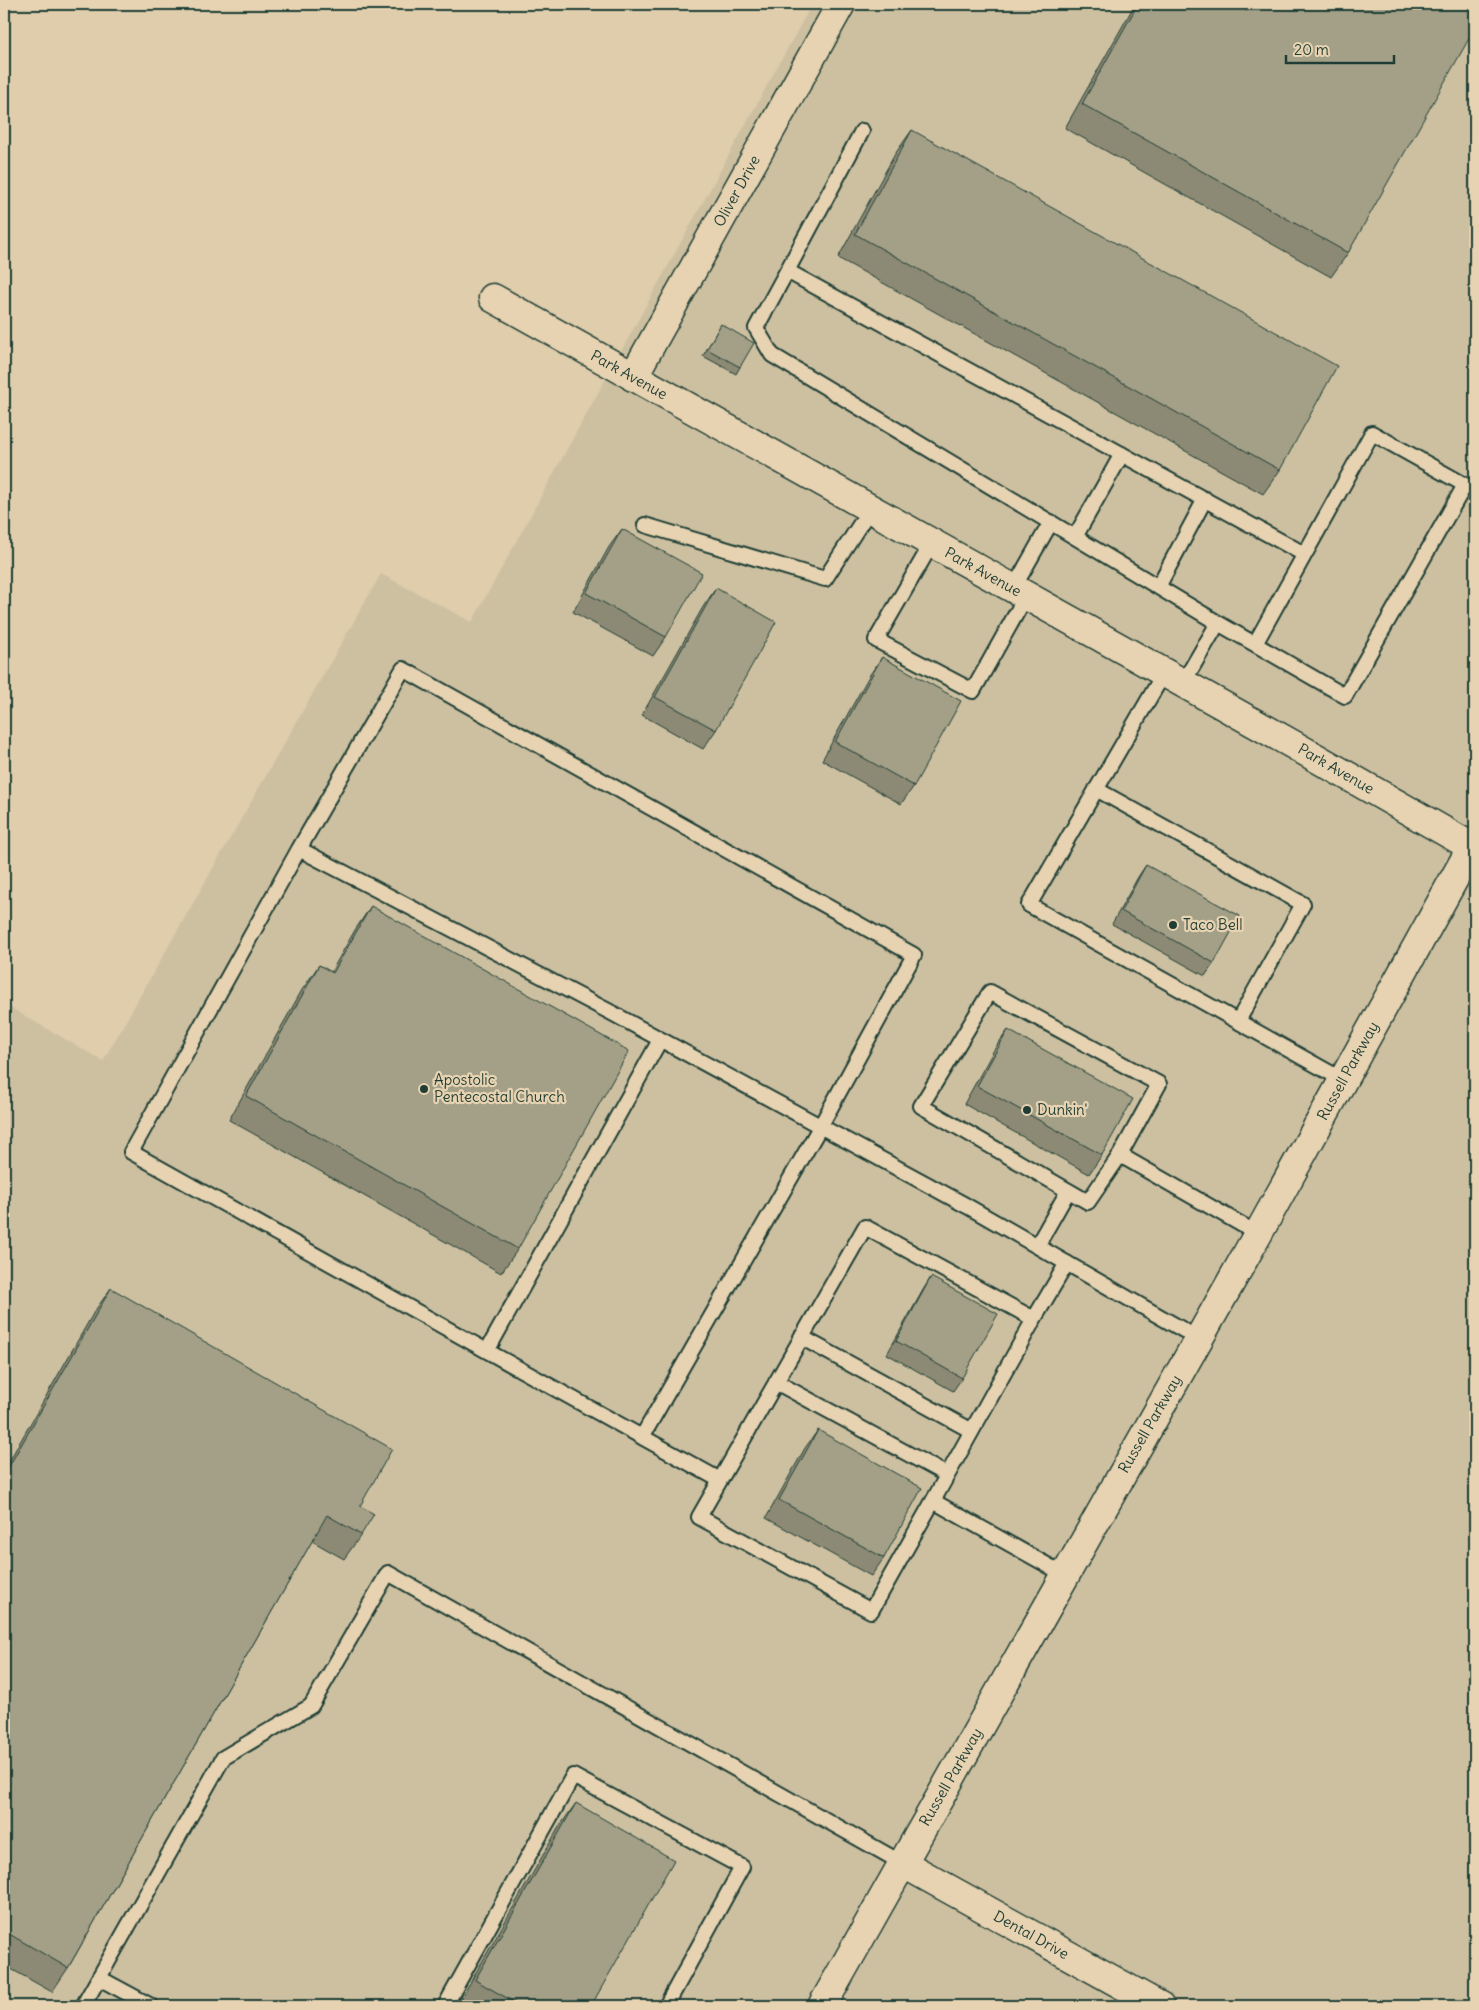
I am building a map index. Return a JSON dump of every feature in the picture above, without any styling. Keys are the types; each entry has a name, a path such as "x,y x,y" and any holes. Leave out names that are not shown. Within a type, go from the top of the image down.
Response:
{"street":[{"name":"Oliver Drive","path":"634,377 841,4"},
{"name":"Park Avenue","path":"493,298 1474,844"},
{"name":"Russell Parkway","path":"822,2006 1258,1234 1474,844"},
{"name":"Dental Drive","path":"902,1863 1160,2006"}],"lane":[{"path":"862,131 756,328 772,355 1218,623 1345,696 1466,484 1372,433 1255,644"},
{"path":"788,271 1304,554"},
{"path":"1075,537 1122,454"},
{"path":"1158,587 1205,499"},
{"path":"646,525 825,579 870,509"},
{"path":"932,543 876,640 974,691 1050,522"},
{"path":"1218,623 1173,678 1096,790 1029,905 1343,1080"},
{"path":"642,1437 820,1127 914,955 402,669 299,849 131,1152 487,1351 642,1437 720,1480"},
{"path":"1096,790 1303,904 1238,1021"},
{"path":"299,849 612,1013 1037,1246 1199,1339"},
{"path":"990,992 1159,1084 1120,1155 1088,1202 921,1106 990,992"},
{"path":"487,1351 660,1040"},
{"path":"1120,1155 1258,1234"},
{"path":"1037,1246 1068,1191"},
{"path":"1034,1319 865,1226 699,1517 870,1611 1067,1263"},
{"path":"802,1337 972,1431"},
{"path":"776,1382 948,1475"},
{"path":"933,1501 1065,1574"},
{"path":"83,2006 223,1758 311,1706 388,1572 902,1863"},
{"path":"444,2006 573,1776 742,1867 666,2006"},
{"path":"99,1978 151,2006"}],"shaded area":[{"path":"812,4 1475,4 1475,2006 4,2006 4,1004 103,1061 381,574 472,622"}],"building":[{"path":"1138,4 1234,4 1247,11 1250,4 1475,4 1475,28 1348,253 1082,104"},
{"path":"912,130 1337,366 1280,470 855,234"},
{"path":"721,324 754,343 740,367 707,349"},
{"path":"622,529 702,573 666,637 586,593"},
{"path":"716,588 776,622 716,730 655,697"},
{"path":"882,657 961,701 914,786 835,742"},
{"path":"1146,865 1240,916 1214,963 1121,911"},
{"path":"371,906 629,1051 518,1249 246,1096 319,965 333,973"},
{"path":"1008,1030 1133,1099 1102,1155 977,1086"},
{"path":"931,1277 998,1314 962,1378 896,1341"},
{"path":"111,1288 392,1449 360,1506 374,1514 361,1535 327,1515 68,1968 4,1931 4,1475"},
{"path":"818,1430 922,1488 884,1558 779,1500"},
{"path":"576,1803 674,1860 591,2006 521,2006 475,1980"}],"place":[{"name":"Taco Bell","path":"1173,925"},
{"name":"Apostolic Pentecostal Church","path":"424,1089"},
{"name":"Dunkin'","path":"1027,1110"}]}
